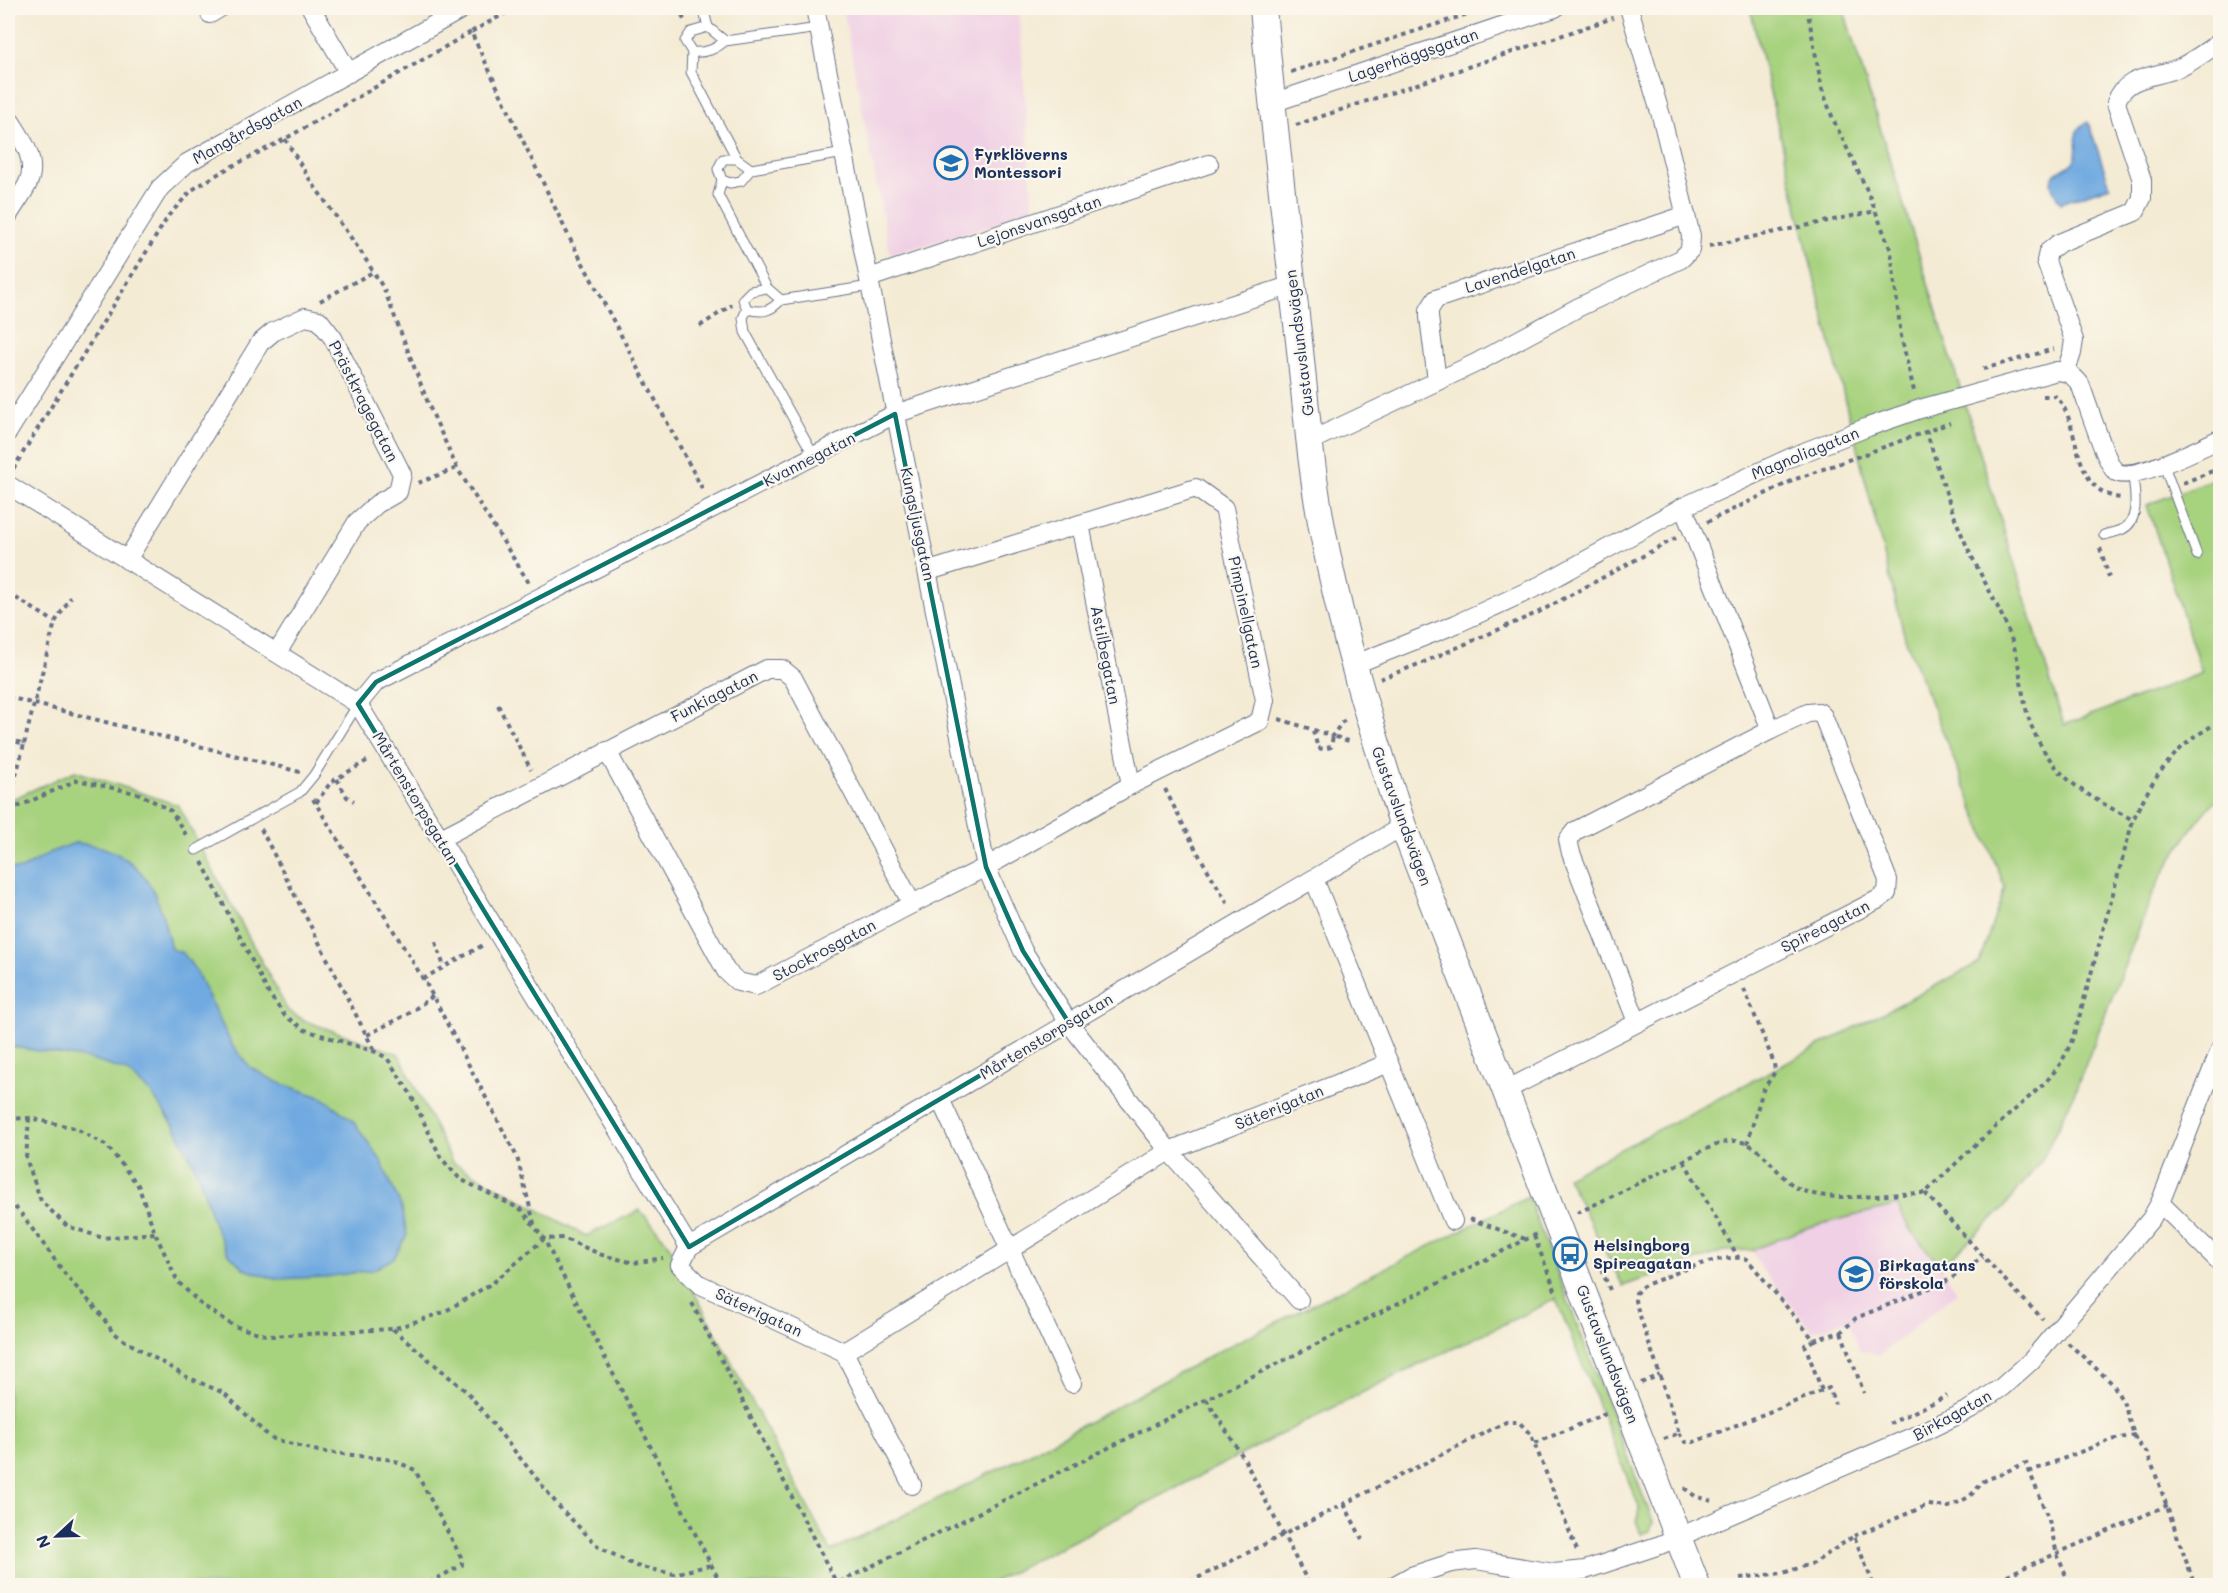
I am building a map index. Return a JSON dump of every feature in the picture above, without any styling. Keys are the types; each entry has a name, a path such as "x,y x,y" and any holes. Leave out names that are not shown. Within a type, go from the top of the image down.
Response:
{"street":[{"path":"311,8 349,72"},
{"name":"Mangårdsgatan","path":"8,432 160,188 187,164 464,8"},
{"name":"Kungsljusgatan","path":"815,8 987,867 1023,951 1069,1023"},
{"name":"Gustavslundsvägen","path":"1263,8 1292,285 1323,536 1337,605 1356,676 1403,826 1697,1586"},
{"name":"Lagerhäggsgatan","path":"1271,91 1555,8"},
{"path":"1310,441 1476,363 1579,307 1681,259 1690,250 1691,236 1662,119 1629,10"},
{"path":"2220,42 2180,67 2130,82 2119,92 2116,103 2142,180 2142,198 2135,212 2058,243 2048,252 2046,261 2074,340 2066,371 2080,384 2107,456 2115,471 2133,474 2220,439"},
{"path":"8,117 27,148 31,165 29,181 8,216"},
{"name":"Lejonsvansgatan","path":"869,282 1209,164"},
{"name":"Lavendelgatan","path":"1437,381 1429,317 1431,304 1436,299 1686,215"},
{"name":"Kvannegatan","path":"358,704 376,682 895,414 1292,285"},
{"path":"127,560 260,344 273,333 304,317"},
{"name":"Prästkragegatan","path":"304,317 319,320 333,338 402,474 398,492"},
{"name":"Magnoliagatan","path":"1356,676 1456,624 1541,585 1683,507 1794,456 1920,409 2057,371 2066,371"},
{"name":"Mårtenstorpsgatan","path":"8,485 358,704 689,1247 1403,826"},
{"name":"Pimpinellgatan","path":"929,571 1196,488 1224,508 1265,700 1262,713"},
{"path":"276,653 357,522 377,504 398,492"},
{"path":"1683,507 1771,730"},
{"name":"Astilbegatan","path":"1080,524 1131,785"},
{"name":"Funkiagatan","path":"441,838 767,669 782,669 794,678 912,904"},
{"name":"Spireagatan","path":"1506,1090 1879,899 1887,892 1888,880 1823,716 1819,712 1808,713 1771,730 1575,831 1568,840 1571,853 1637,1022"},
{"path":"987,867 1131,785 1260,721 1262,713"},
{"name":"Stockrosgatan","path":"607,751 726,971 738,982 756,986 987,867"},
{"path":"1314,879 1450,1215"},
{"path":"1069,1023 1169,1151 1299,1300"},
{"name":"Birkagatan","path":"1393,1586 1411,1576 1451,1563 1476,1560 1557,1579 1678,1537 1919,1434 1970,1409 2002,1387 2031,1361 2143,1230 2160,1203 2220,1050"},
{"name":"Säterigatan","path":"680,1265 699,1284 844,1352 1169,1151 1389,1063"},
{"path":"940,1099 1072,1383"},
{"path":"2160,1203 2220,1262"},
{"path":"680,1265 689,1247"},
{"path":"844,1352 912,1485"}],"lane":[{"path":"703,8 708,27 725,41"},
{"path":"708,27 691,32 685,41 692,52 691,72 737,159 751,169"},
{"path":"692,52 704,53 715,49 725,41 819,28"},
{"path":"722,180 730,183 741,181 751,169 844,153"},
{"path":"737,159 723,159 718,169 722,180 718,195 767,288 781,300"},
{"path":"747,309 758,312 772,310 781,300 869,282"},
{"path":"767,288 751,291 743,299 747,309 743,318 745,332 814,456"},
{"path":"2163,463 2197,555"},
{"path":"2104,535 2125,528 2135,513 2133,474"},
{"path":"196,850 300,792 314,775 358,704"}],"path":[{"path":"8,478 169,215 192,190 515,8"},
{"path":"1271,91 1486,8"},
{"path":"1807,8 1822,89 1833,119 1876,211 1893,260 1903,347 1926,431 1964,541 1999,608 2013,642 2025,704 2038,739 2054,764 2071,783 2133,820"},
{"path":"1275,132 1629,10"},
{"path":"471,32 569,237 713,509"},
{"path":"285,139 384,290 430,408 457,468 539,599"},
{"path":"1690,250 1876,211"},
{"path":"304,317 318,303 373,272"},
{"path":"700,326 743,299"},
{"path":"2034,396 2055,396 2064,404 2077,455 2093,483 2110,497 2134,500"},
{"path":"1356,676 1424,662 1539,612 1692,529 1796,479 1959,420"},
{"path":"398,492 457,468"},
{"path":"2172,487 2220,468"},
{"path":"2104,535 2097,538 2109,577"},
{"path":"8,593 55,622"},
{"path":"71,597 55,622 8,807 20,806 77,780 140,794 171,812 196,850 269,994 285,1016 305,1030 376,1052 387,1058 410,1093 441,1158 460,1179 522,1210 544,1239 722,1586"},
{"path":"8,697 314,775"},
{"path":"498,705 540,786"},
{"path":"1262,713 1313,731 1354,742"},
{"path":"1313,731 1318,748 1330,747 1333,736 1341,723 1355,713"},
{"path":"1573,1216 1720,1144 1737,1141 1758,1151 1789,1182 1801,1190 1816,1194 1854,1196 1925,1193 2046,1082 2061,1063 2071,1043 2079,1018 2133,820 2147,790 2164,766 2193,739 2220,722"},
{"path":"8,739 24,744"},
{"path":"316,803 331,782 387,749"},
{"path":"337,779 347,797 354,801"},
{"path":"1163,784 1196,850 1239,923"},
{"path":"305,785 433,996 517,1157 535,1227"},
{"path":"256,818 376,1052"},
{"path":"423,979 500,936"},
{"path":"436,942 444,967"},
{"path":"1733,993 1744,987 1774,1063 1775,1072 1762,1090 1747,1144"},
{"path":"367,1035 408,1014 433,996"},
{"path":"8,1119 29,1118 75,1128 107,1146 138,1185 155,1233 178,1282 201,1305 234,1326 269,1336 393,1329 444,1312 494,1282 544,1239 563,1238 602,1255 634,1263 666,1257 680,1265 692,1303 838,1584"},
{"path":"29,1118 26,1158 41,1201 67,1226 104,1238 155,1233"},
{"path":"1684,1161 1738,1257"},
{"path":"1925,1193 2043,1319 2113,1384 2124,1404 2135,1435 2154,1470 2195,1586"},
{"path":"8,1201 20,1212 68,1278 99,1312 112,1331 122,1339 187,1377 224,1393 274,1439 318,1451 393,1461 415,1470 461,1557 462,1565 423,1586"},
{"path":"1579,1212 1583,1222"},
{"path":"1450,1215 1526,1240"},
{"path":"832,1586 1539,1233"},
{"path":"1595,1254 1610,1291"},
{"path":"1814,1340 1763,1275 1747,1259 1738,1257 1711,1262 1643,1286 1636,1293 1635,1301 1679,1433 1685,1442 1694,1442 1830,1388 1835,1404"},
{"path":"1822,1391 1805,1345 1840,1332 1856,1318 1950,1280 1983,1257"},
{"path":"2035,1328 2043,1319"},
{"path":"393,1329 468,1393 561,1509 598,1547 636,1566 674,1574 711,1565"},
{"path":"1840,1332 1864,1393"},
{"path":"1638,1374 1645,1392"},
{"path":"1883,1426 1952,1394"},
{"path":"1206,1399 1243,1457 1310,1586"},
{"path":"1535,1443 1614,1410"},
{"path":"1182,1586 1506,1422 1519,1422 1535,1443 1585,1570"},
{"path":"1659,1430 1666,1449"},
{"path":"1662,1440 1679,1433"},
{"path":"2030,1472 2111,1440 2135,1435"},
{"path":"1740,1578 1783,1573 1814,1563 1854,1536 1928,1505 1949,1507 1969,1497 1984,1481 2026,1463 2049,1520 2057,1554 2070,1586"},
{"path":"1680,1483 1695,1496 1710,1501 1719,1500"},
{"path":"1344,1504 1362,1539"},
{"path":"1982,1586 2168,1505"},
{"path":"1854,1536 1874,1586"}],"highlighted area":[{"path":"895,414 986,867 1023,951 1069,1023 689,1247 358,704 376,682"}],"shaded area":[{"path":"1019,8 1033,214 890,255 843,9"},
{"name":"Birkagatans förskola","path":"1897,1205 1909,1228 1941,1267 1957,1292 1880,1355 1859,1350 1848,1319 1813,1332 1761,1268 1752,1250 1809,1227"}],"green space":[{"path":"1750,8 1843,8 2064,725 2202,673 2147,505 2220,476 2220,795 2183,841 2153,893 2072,1099 2041,1161 2001,1211 1941,1267 1909,1228 1897,1205 1809,1227 1752,1250 1724,1251 1623,1286 1567,1177 1979,963 2005,887 1905,638 1812,269"},
{"path":"75,771 178,805 288,1011 308,1022 399,1054 452,1162 586,1236 640,1210 668,1243 831,1551 1027,1455 1221,1350 1528,1197 1653,1522 1650,1531 1641,1534 1637,1523 1639,1507 1556,1299 1379,1384 987,1585 8,1585 8,801"}],"water":[{"path":"2088,122 2110,186 2061,203 2051,183 2052,177 2075,159 2076,134 2078,129"},
{"path":"75,843 101,847 120,856 134,865 144,876 158,902 171,949 183,953 196,971 232,1045 251,1068 277,1082 323,1098 352,1120 380,1159 402,1208 407,1235 394,1258 373,1270 325,1277 275,1279 244,1269 227,1252 214,1224 198,1174 175,1127 151,1093 126,1071 88,1059 8,1046 8,869 22,869 51,852"}],"place":[{"name":"Fyrklöverns Montessori","path":"951,163"},
{"name":"Helsingborg Spireagatan","path":"1570,1254"},
{"name":"Birkagatans förskola","path":"1856,1274"}]}
